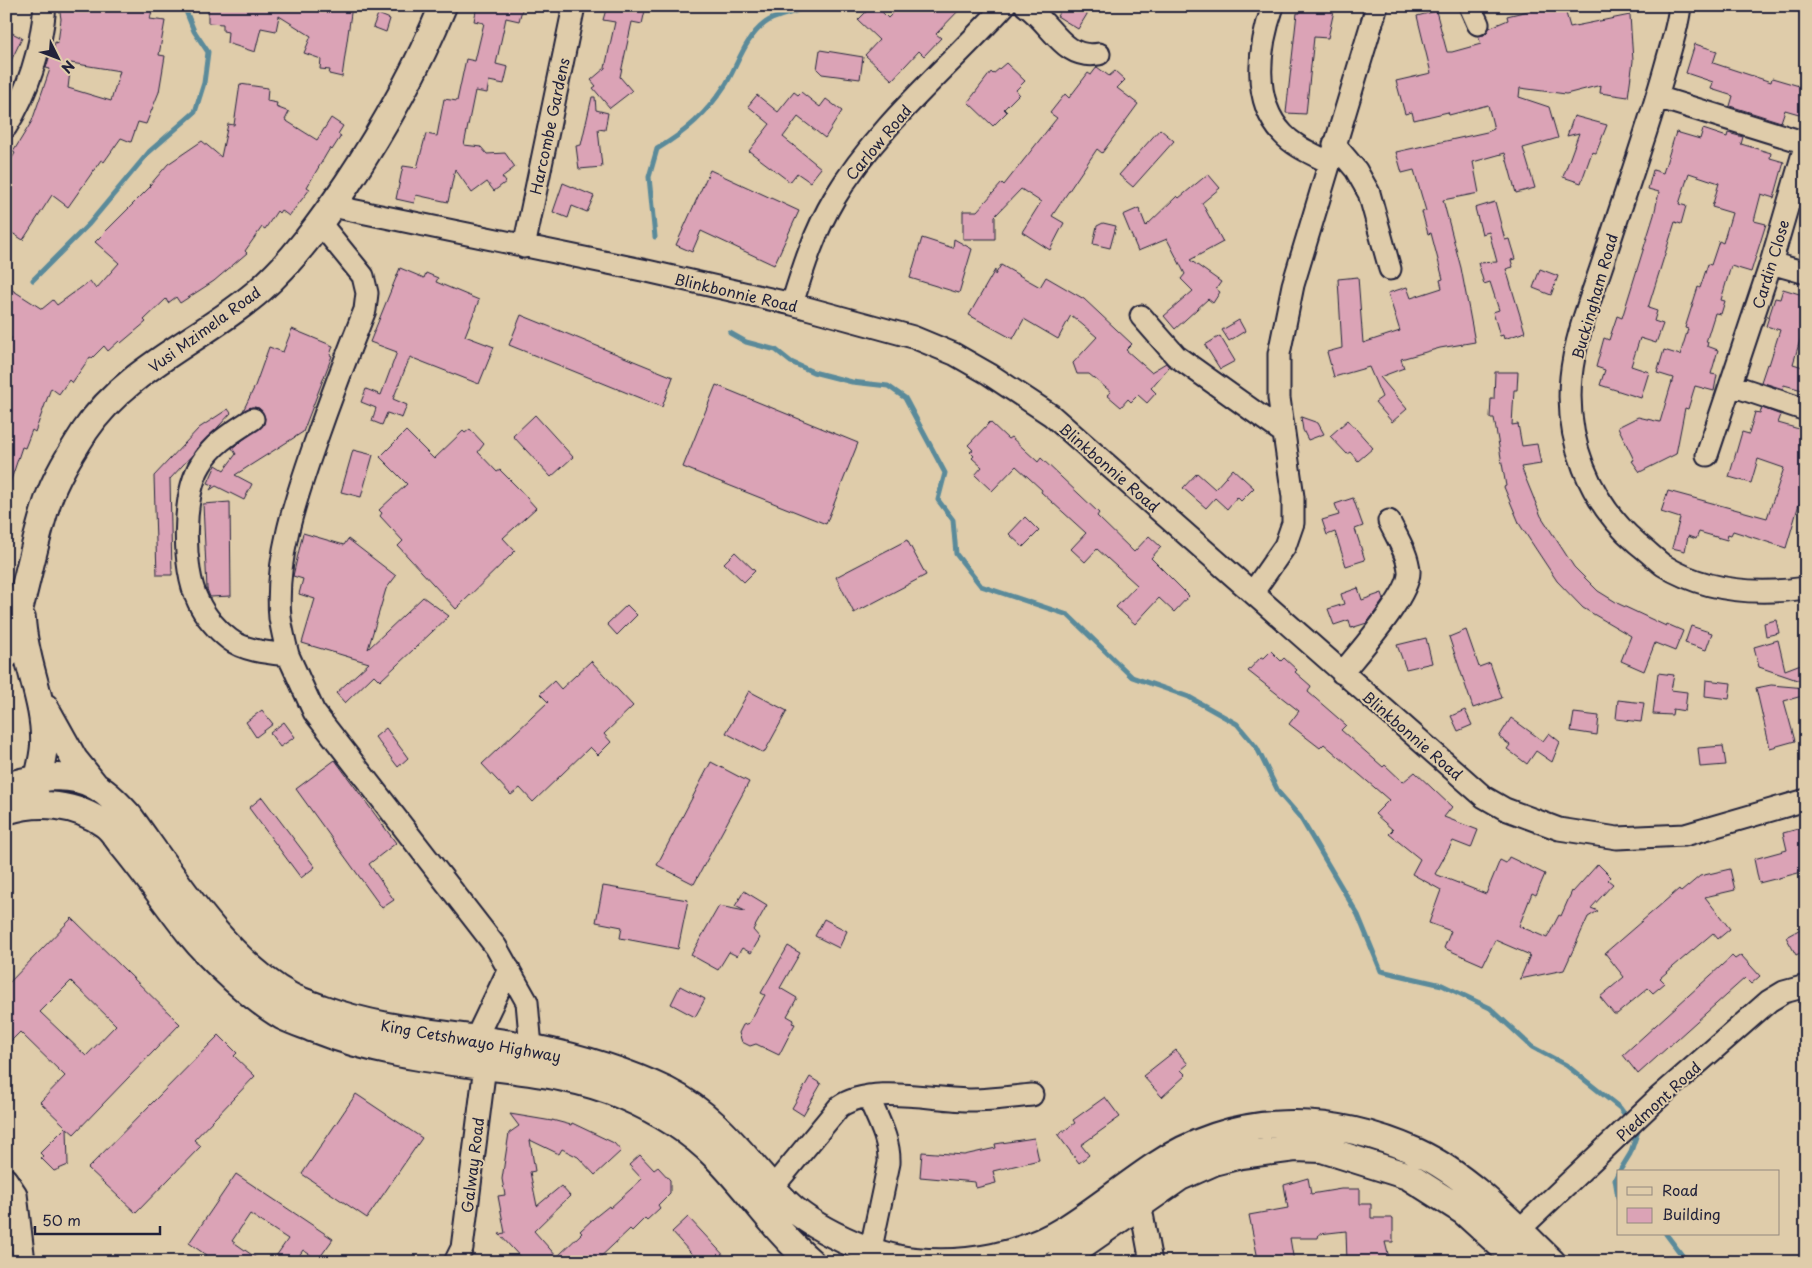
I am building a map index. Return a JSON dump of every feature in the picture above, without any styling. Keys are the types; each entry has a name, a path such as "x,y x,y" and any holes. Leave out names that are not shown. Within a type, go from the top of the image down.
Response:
{"main road":[{"name":"Vusi Mzimela Road","path":"6,655 21,608 47,502 63,468 95,418 104,406 133,380 238,308 262,288 326,214 378,138 417,65 444,6"},
{"name":"Vusi Mzimela Road","path":"13,800 38,778 44,744 36,691 27,658 21,608"},
{"path":"36,691 74,759 94,784"},
{"name":"King Cetshwayo Highway","path":"38,778 69,778 94,784 119,804 213,929 247,963 291,996 349,1018 407,1031 531,1048 587,1062 667,1091 693,1106 718,1126 795,1211 870,1256 913,1262 981,1260 1016,1252 1065,1230 1144,1173 1181,1150 1250,1126 1284,1123 1355,1132 1417,1152 1474,1190 1552,1262"},
{"name":"King Cetshwayo Highway","path":"13,800 69,808 106,825 154,884 192,936 228,973 283,1016 344,1041 388,1052 564,1078 620,1094 671,1119 717,1157 774,1225 811,1262"},
{"path":"1058,1262 1140,1203 1180,1177 1214,1162 1266,1151 1295,1148 1322,1148 1408,1176 1431,1188 1463,1211 1519,1262"}],"street":[{"path":"6,127 28,88 36,61 45,6"},
{"name":"Harcombe Gardens","path":"524,247 574,6"},
{"name":"Carlow Road","path":"792,304 806,261 821,225 850,174 900,113 1004,6"},
{"path":"1026,6 1072,50 1087,56 1099,54"},
{"path":"1273,6 1262,44 1260,72 1267,109 1273,121 1292,142 1331,153 1356,170 1369,193 1390,269"},
{"path":"1253,592 1285,546 1293,523 1293,497 1280,398 1280,354 1293,285 1331,153 1377,6"},
{"name":"Buckingham Road","path":"1680,6 1657,97 1577,347 1570,396 1574,438 1590,483 1618,526 1663,565 1706,584 1743,591 1780,592 1806,588"},
{"path":"1657,97 1806,143"},
{"name":"Cardin Close","path":"1707,455 1772,263 1806,143"},
{"path":"326,214 363,276 368,293 365,310 324,418 290,522 284,553 280,618 288,655 314,712 486,933 509,969 526,1002 531,1048"},
{"name":"Blinkbonnie Road","path":"326,214 524,247 647,271 792,304 913,337 954,354 989,374 1051,415 1484,797 1505,809 1559,829 1617,838 1685,835 1806,800"},
{"path":"1772,263 1806,273"},
{"path":"1141,316 1176,356 1284,433"},
{"path":"1731,385 1806,410"},
{"path":"252,419 222,439 208,453 194,479 188,500 187,538 191,580 201,607 209,619 230,640 268,653 288,655"},
{"path":"1342,673 1397,603 1409,582 1407,560 1389,521"},
{"path":"475,1040 509,969"},
{"name":"Piedmont Road","path":"1519,1230 1657,1099 1769,1001 1784,992 1806,986"},
{"name":"Galway Road","path":"463,1257 485,1066"},
{"path":"773,1187 839,1107 847,1101 868,1096 972,1100 1032,1095"},
{"path":"868,1096 887,1140 889,1152 889,1163 870,1256"},
{"path":"6,1179 16,1194 24,1262"},
{"path":"1140,1203 1150,1262"}],"building":[{"path":"59,6 153,6 150,19 165,21 159,55 165,56 159,92 146,124 138,122 131,142 121,138 104,162 101,160 68,207 52,195 23,240 6,229 6,169 15,153 13,152 32,121 50,69 46,68 50,55 53,56 55,42 58,43 61,19","holes":["71,63 120,71 111,101 68,88"]},
{"path":"208,6 352,6 342,77 329,74 330,70 320,69 321,59 304,53 311,36 279,16 276,31 261,28 255,52 227,43 228,32 223,31 223,24 208,23"},
{"path":"477,6 523,6 519,21 506,18 496,64 508,67 504,84 489,81 487,93 475,91 464,145 481,147 487,154 505,153 515,167 502,177 506,182 494,191 487,182 472,193 455,169 448,202 416,195 414,203 396,199 403,166 417,168 426,134 437,136 444,99 457,101 466,59 475,61 484,23 474,21"},
{"path":"607,6 646,6 642,24 632,22 620,77 632,91 610,108 593,88 596,86 591,80 605,68 615,22 603,20"},
{"path":"872,6 876,6 888,18 900,6 963,6 936,34 941,38 924,56 919,51 892,80 865,55 879,40 858,20"},
{"path":"1064,6 1092,6 1078,29 1057,16"},
{"path":"1301,6 1335,6 1328,38 1314,37 1306,114 1286,113 1297,13 1300,13"},
{"path":"1548,6 1564,6 1570,27 1630,15 1633,61 1628,97 1600,93 1601,85 1566,94 1520,88 1519,97 1549,107 1558,138 1523,148 1535,188 1516,193 1505,153 1473,162 1479,193 1443,200 1461,268 1475,342 1440,348 1401,359 1404,368 1380,377 1407,409 1392,422 1375,402 1382,397 1369,367 1334,377 1327,352 1342,348 1338,279 1358,277 1363,343 1400,331 1388,293 1407,287 1411,298 1442,288 1440,280 1443,279 1431,233 1428,234 1422,212 1426,211 1414,170 1402,173 1396,152 1494,129 1488,105 1449,115 1448,112 1414,120 1412,112 1405,114 1396,81 1431,73 1417,16 1436,11 1447,52 1452,52 1481,44 1478,36 1484,35 1489,28 1508,20 1507,16"},
{"path":"378,14 390,19 386,32 373,27"},
{"path":"6,30 22,38 6,71"},
{"path":"1695,44 1717,51 1713,63 1771,82 1772,78 1806,88 1806,116 1785,110 1781,122 1730,106 1733,96 1711,89 1713,82 1686,73"},
{"path":"820,50 863,57 860,79 822,74 817,69"},
{"path":"1006,63 1025,81 1016,90 1019,94 1004,109 1007,112 993,126 968,102 991,72 993,74"},
{"path":"1097,67 1109,76 1115,71 1125,80 1117,88 1138,104 1102,153 1097,149 1052,216 1064,223 1050,250 1022,232 1041,202 1021,189 995,216 995,239 963,239 963,211 977,211 1002,183 1004,185 1057,118 1050,113 1065,94 1069,98 1088,73 1091,75"},
{"path":"240,84 268,88 267,101 277,103 276,107 289,112 285,120 317,140 331,118 343,126 338,134 341,136 332,150 330,148 307,187 310,189 289,216 281,210 279,213 277,211 265,229 262,227 245,251 247,253 214,281 180,303 176,297 168,303 166,299 144,320 146,322 121,343 119,341 108,351 104,346 92,358 90,357 72,383 69,380 59,394 51,388 35,432 32,430 25,448 22,447 9,486 6,486 6,345 12,338 6,334 6,286 42,309 53,300 57,305 90,281 96,289 119,263 95,242 151,186 168,164 202,141 221,157 228,124 234,125"},
{"path":"794,92 798,95 801,92 820,107 826,99 842,111 825,138 798,117 783,137 821,168 810,182 797,173 790,182 749,151 770,124 748,106 757,95 778,112"},
{"path":"592,97 595,97 596,110 608,113 605,130 598,129 602,167 579,169 576,146 581,145"},
{"path":"1574,116 1607,125 1596,153 1592,152 1581,183 1563,177 1579,133 1567,136"},
{"path":"1160,129 1174,141 1133,187 1119,175"},
{"path":"1703,129 1727,137 1728,133 1743,137 1741,144 1771,153 1770,158 1784,162 1774,198 1761,194 1754,221 1766,224 1751,272 1731,266 1721,300 1725,301 1721,314 1715,313 1706,342 1708,342 1707,346 1718,350 1711,374 1717,375 1714,391 1695,386 1688,409 1685,408 1676,454 1640,472 1632,461 1634,460 1618,427 1638,417 1660,422 1673,378 1657,373 1664,350 1680,355 1688,329 1685,328 1698,287 1700,288 1708,264 1711,265 1719,241 1723,243 1732,213 1712,207 1719,183 1689,173 1679,204 1686,206 1681,224 1675,222 1648,308 1657,311 1654,321 1663,324 1656,343 1640,338 1631,366 1649,372 1641,398 1600,385 1605,370 1596,367 1604,338 1609,340 1617,316 1622,318 1654,215 1659,192 1648,189 1653,170 1663,173 1676,132 1700,139"},
{"path":"710,170 799,211 774,265 701,231 692,252 676,245"},
{"path":"1208,174 1220,188 1202,203 1223,242 1190,260 1221,282 1216,289 1220,292 1213,303 1208,299 1175,329 1164,316 1193,291 1181,279 1185,274 1167,239 1138,251 1123,215 1139,208 1146,226 1177,196 1179,198"},
{"path":"563,183 594,196 587,212 572,206 568,218 553,212"},
{"path":"1495,202 1505,240 1509,239 1515,259 1511,260 1513,267 1506,269 1525,332 1504,339 1503,335 1500,336 1493,312 1499,310 1490,282 1484,284 1478,263 1497,262 1489,232 1482,234 1475,208"},
{"path":"1103,223 1116,226 1110,248 1093,244 1097,226"},
{"path":"922,238 953,248 954,239 972,249 959,293 910,278"},
{"path":"1001,265 1040,287 1046,277 1084,299 1132,344 1126,350 1151,372 1166,363 1169,367 1151,388 1156,393 1147,403 1138,395 1131,402 1128,399 1121,407 1107,395 1111,392 1089,374 1077,374 1073,363 1097,337 1071,315 1058,339 1024,319 1013,339 969,315 995,270 995,275"},
{"path":"400,268 424,278 426,273 438,278 436,282 479,300 465,336 494,347 479,384 410,357 393,399 407,405 402,418 387,413 382,425 372,421 376,408 361,402 366,389 381,395 397,352 370,342"},
{"path":"1540,269 1558,276 1551,295 1533,288"},
{"path":"1783,289 1806,296 1806,331 1803,330 1793,364 1806,368 1806,391 1784,385 1783,389 1761,382 1767,364 1769,365 1780,330 1766,326 1775,298 1780,299"},
{"path":"521,315 673,377 662,407 509,345"},
{"path":"1239,320 1245,331 1229,341 1222,330"},
{"path":"292,329 333,346 330,355 332,356 303,432 235,475 252,484 244,500 216,486 210,490 213,485 208,483 216,465 224,470 236,454 232,448 264,424 265,418 259,408 252,407 243,411 255,386 269,347 283,352"},
{"path":"1220,336 1235,361 1220,369 1205,345"},
{"path":"1495,372 1518,372 1517,390 1514,390 1512,425 1518,424 1522,446 1537,444 1541,464 1521,467 1541,516 1574,567 1598,591 1619,604 1666,626 1667,624 1683,631 1675,651 1655,643 1644,671 1621,661 1631,636 1583,608 1557,581 1520,525 1504,487 1506,486 1494,418 1490,418 1491,399 1494,399"},
{"path":"716,385 858,443 826,524 683,467"},
{"path":"1762,408 1781,415 1778,423 1806,431 1806,506 1799,504 1786,548 1733,531 1731,535 1728,534 1727,540 1699,532 1696,539 1688,536 1685,551 1672,548 1680,518 1661,512 1668,491 1767,518 1784,468 1758,459 1751,483 1729,477 1742,432 1749,434 1755,412 1760,413"},
{"path":"228,409 231,413 170,479 172,575 157,575 154,476 199,428"},
{"path":"535,415 573,457 551,477 513,436"},
{"path":"1301,417 1318,423 1324,434 1308,440 1303,430"},
{"path":"1348,420 1373,448 1358,461 1350,452 1347,454 1330,436"},
{"path":"990,422 1008,439 1011,437 1038,462 1041,458 1099,513 1097,516 1134,552 1149,536 1161,547 1151,558 1189,596 1174,612 1159,598 1135,624 1116,607 1137,585 1097,549 1085,562 1071,549 1086,533 1041,492 1042,490 1016,466 992,491 975,475 982,467 972,458 974,456 970,452 973,450 968,445"},
{"path":"470,429 484,444 478,452 497,472 500,470 536,508 503,538 515,551 456,609 398,546 403,541 380,516 382,513 379,510 407,484 380,457 406,431 434,459 463,431 465,433"},
{"path":"353,450 373,455 361,497 341,492"},
{"path":"1233,469 1254,488 1241,501 1237,497 1227,509 1215,498 1206,508 1183,488 1197,473 1215,489"},
{"path":"1353,498 1363,526 1355,529 1365,560 1346,566 1335,532 1327,535 1322,520 1339,515 1335,504"},
{"path":"230,502 231,596 210,597 207,589 203,504"},
{"path":"1025,517 1039,531 1023,547 1009,534"},
{"path":"303,533 344,545 348,539 396,576 386,589 368,649 423,597 449,616 380,681 374,675 345,703 336,693 369,663 302,643 315,599 299,594 303,579 293,576"},
{"path":"907,540 926,575 854,613 836,577"},
{"path":"735,552 755,571 744,582 724,563"},
{"path":"1358,588 1362,600 1382,593 1384,599 1367,623 1351,628 1349,620 1334,625 1328,609 1344,604 1341,594"},
{"path":"627,605 637,615 617,635 607,624"},
{"path":"1776,620 1779,633 1766,636 1764,623"},
{"path":"1691,626 1712,633 1706,650 1685,643"},
{"path":"1466,630 1479,667 1490,663 1502,698 1473,708 1449,637"},
{"path":"1426,638 1432,663 1406,669 1397,645"},
{"path":"1778,640 1785,670 1806,662 1806,683 1759,667 1754,647"},
{"path":"1271,651 1281,661 1284,658 1297,670 1295,672 1311,686 1308,692 1346,725 1341,730 1383,767 1385,765 1403,782 1415,772 1452,807 1444,817 1478,830 1471,848 1453,841 1435,874 1486,894 1500,860 1506,863 1509,857 1545,874 1536,895 1532,893 1519,926 1547,938 1559,915 1561,916 1572,891 1598,864 1611,877 1608,880 1613,884 1591,908 1598,911 1588,917 1564,970 1520,979 1530,955 1495,940 1483,965 1444,948 1451,931 1429,923 1441,890 1412,874 1420,859 1389,834 1393,830 1375,814 1389,800 1324,744 1320,748 1289,724 1299,711 1248,671 1261,657 1264,658"},
{"path":"591,661 633,706 604,734 611,742 598,755 590,747 533,802 520,788 511,795 482,764 548,702 540,694 554,681 561,689"},
{"path":"1658,673 1674,675 1671,690 1687,692 1685,711 1673,709 1672,715 1653,714"},
{"path":"1706,680 1731,683 1729,699 1705,696"},
{"path":"1771,685 1806,688 1806,695 1784,701 1795,741 1770,748 1756,688"},
{"path":"749,691 787,711 764,753 726,733"},
{"path":"1618,700 1644,703 1641,722 1616,719"},
{"path":"262,710 273,724 256,737 246,722"},
{"path":"1465,710 1472,725 1458,731 1451,716"},
{"path":"1574,713 1599,716 1597,735 1571,731"},
{"path":"1511,718 1543,741 1549,733 1560,742 1552,762 1536,751 1527,764 1507,749 1510,745 1499,737"},
{"path":"284,722 295,737 280,747 270,733"},
{"path":"386,728 408,758 398,767 375,737"},
{"path":"1723,746 1726,765 1700,767 1698,748"},
{"path":"335,760 396,843 369,864 394,900 382,908 296,789"},
{"path":"711,762 749,782 694,884 657,865"},
{"path":"262,797 315,867 301,878 249,808"},
{"path":"1802,828 1806,843 1806,871 1759,883 1754,859 1787,850 1783,833"},
{"path":"1730,869 1735,890 1705,897 1730,929 1718,939 1713,933 1660,978 1665,983 1653,993 1648,988 1617,1014 1614,1014 1600,997 1624,977 1605,953 1679,889 1681,892 1700,876"},
{"path":"603,886 688,900 678,949 620,938 622,927 596,922"},
{"path":"744,891 767,905 753,930 760,938 751,953 742,948 737,956 729,952 718,970 691,955 719,906 745,911 735,906"},
{"path":"72,918 180,1024 74,1134 67,1128 68,1165 54,1171 41,1158 43,1156 40,1153 66,1127 40,1102 65,1076 20,1032 6,1046 6,986","holes":["71,981 116,1025 86,1056 40,1012"]},
{"path":"824,919 847,931 839,948 815,936"},
{"path":"1806,926 1806,950 1796,955 1786,937"},
{"path":"788,946 800,953 780,988 797,998 787,1016 794,1020 792,1023 795,1024 779,1055 756,1044 750,1046 742,1042 739,1033 743,1025 749,1023 765,995 761,993"},
{"path":"1741,955 1760,976 1751,984 1745,978 1638,1074 1623,1055 1732,956 1735,959"},
{"path":"680,986 705,999 695,1017 671,1004"},
{"path":"219,1035 237,1053 234,1056 255,1076 194,1140 201,1146 136,1213 88,1168"},
{"path":"1176,1050 1188,1064 1181,1070 1186,1075 1162,1097 1143,1076"},
{"path":"810,1077 821,1084 803,1115 792,1108"},
{"path":"356,1094 422,1138 367,1218 302,1174"},
{"path":"1105,1097 1120,1117 1081,1145 1089,1155 1079,1163 1058,1135 1075,1123 1073,1120"},
{"path":"510,1114 552,1120 571,1125 572,1123 614,1143 621,1151 595,1175 578,1157 562,1149 559,1154 530,1140 535,1171 530,1172 537,1206 561,1186 570,1196 534,1231 557,1257 582,1233 580,1231 594,1218 609,1206 610,1208 642,1179 629,1165 640,1155 654,1170 658,1167 670,1180 670,1193 658,1205 660,1208 647,1220 645,1218 632,1231 630,1229 595,1262 525,1262 499,1234 505,1233 498,1196 505,1195 502,1179 509,1133 519,1126"},
{"path":"1034,1138 1039,1160 993,1171 996,1183 976,1188 975,1182 920,1177 922,1152 964,1155 996,1148 995,1144"},
{"path":"236,1174 333,1239 318,1260 303,1250 295,1262 272,1262 288,1239 250,1214 232,1241 262,1262 201,1262 206,1255 189,1243"},
{"path":"1308,1178 1311,1194 1341,1189 1360,1189 1360,1204 1371,1204 1371,1218 1393,1218 1393,1242 1385,1242 1390,1262 1347,1262 1346,1231 1319,1234 1318,1238 1290,1238 1294,1262 1265,1262 1265,1258 1258,1259 1249,1215 1288,1208 1284,1185"},
{"path":"688,1217 730,1262 699,1262 672,1232"}],"waterway":[{"path":"33,280 89,224 149,152 195,112 204,83 208,52 194,31 184,6"},
{"path":"655,237 649,177 657,149 687,129 711,104 726,84 747,44 758,29 769,20 807,6"},
{"path":"730,333 746,342 776,350 791,362 813,372 852,382 888,386 905,398 945,473 938,500 953,520 956,554 981,586 1068,615 1132,677 1189,697 1237,724 1257,748 1279,793 1300,817 1358,915 1381,971 1442,985 1490,1008 1532,1047 1566,1065 1620,1108 1628,1119"},
{"path":"1620,1170 1630,1154 1638,1131 1635,1127"},
{"path":"1617,1175 1615,1179 1617,1191"},
{"path":"1668,1236 1687,1262"}]}
